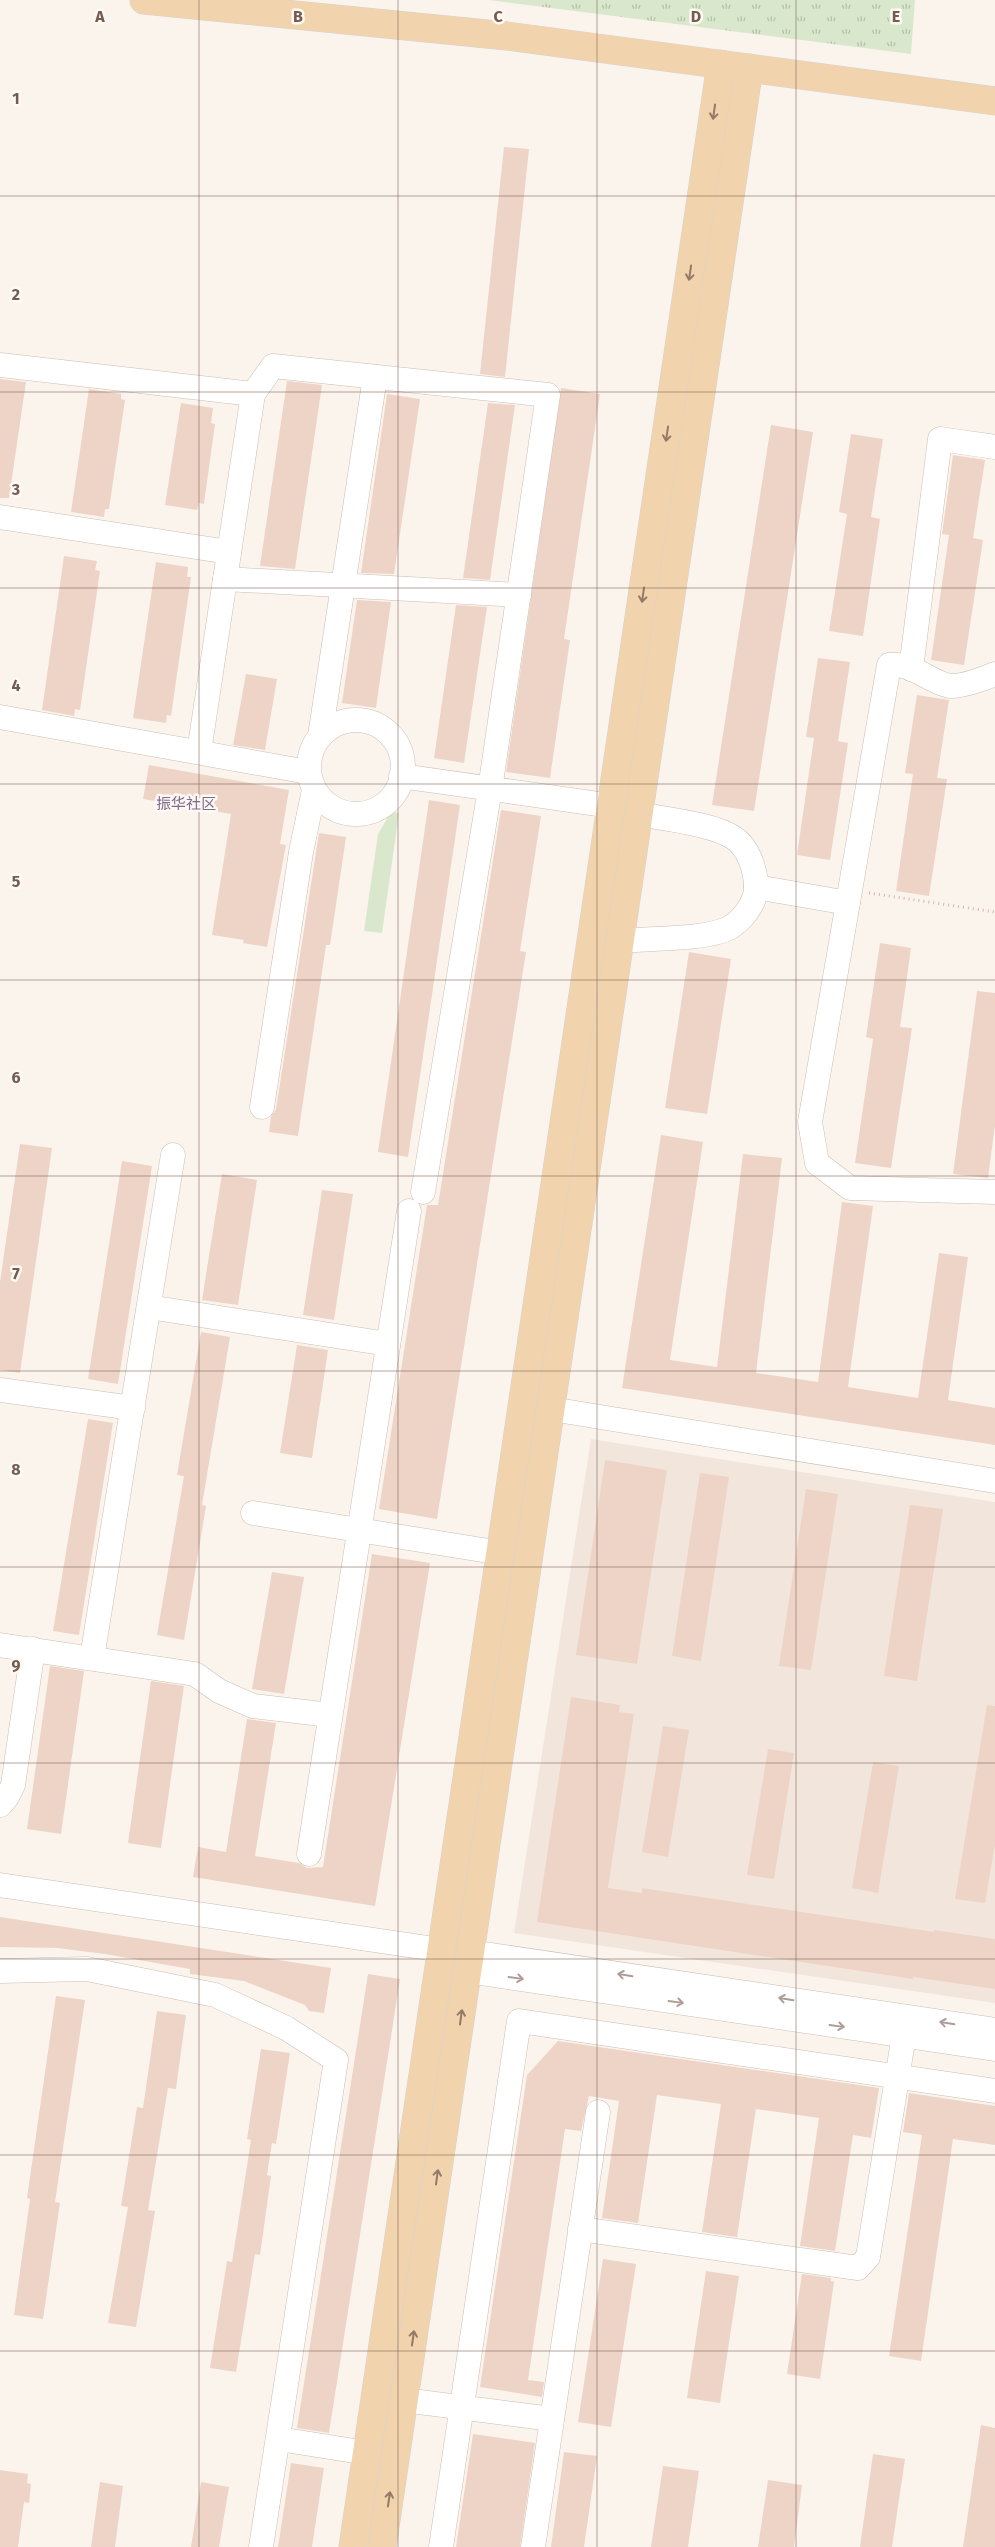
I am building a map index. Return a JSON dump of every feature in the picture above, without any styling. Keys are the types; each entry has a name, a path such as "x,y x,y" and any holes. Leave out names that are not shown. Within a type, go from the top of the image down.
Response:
{"main road":[{"path":"144,0 507,36 995,101"},
{"path":"354,2547 721,64"},
{"path":"382,2547 749,68"}],"street":[{"path":"0,365 253,394"},
{"path":"199,752 253,394 273,366 548,395 490,789 416,1202 388,1344 309,1854"},
{"path":"320,736 375,377"},
{"path":"911,669 940,439 995,447"},
{"path":"0,517 229,552"},
{"path":"225,579 519,595"},
{"path":"995,674 951,686 899,664 889,665 810,1122 816,1163 850,1188 995,1192"},
{"path":"0,717 199,752 311,781 326,805 343,813 362,814 379,808 393,796 401,776 403,762 398,745 387,731 372,722 353,720 334,724 320,736 310,753 311,781 262,1107"},
{"path":"401,776 612,806"},
{"path":"620,941 698,936 728,928 749,910 756,887 752,861 735,838 709,828 639,814"},
{"path":"756,887 849,897"},
{"path":"92,1658 173,1155"},
{"path":"150,1307 388,1344"},
{"path":"0,1390 132,1408"},
{"path":"551,1409 995,1481"},
{"path":"253,1513 501,1553"},
{"path":"0,1644 195,1674 219,1691 253,1706 330,1715"},
{"path":"0,1805 8,1797 13,1785 33,1649"},
{"path":"0,1885 442,1950"},
{"path":"469,1961 995,2030"},
{"path":"469,1961 995,2049"},
{"path":"0,1970 87,1969 215,1995 286,2028 336,2060 262,2547"},
{"path":"441,2547 519,2021 897,2075 995,2091"},
{"path":"580,2229 858,2268 868,2257 904,2035"},
{"path":"533,2547 598,2112"},
{"path":"404,2400 552,2419"},
{"path":"279,2438 367,2453"}],"path":[{"path":"849,897 995,912"}],"shaded area":[{"path":"591,1439 995,1502 995,2003 514,1933"}],"green space":[{"path":"489,0 915,0 911,54"},
{"path":"391,812 399,813 382,933 364,931 378,834"}],"building":[{"path":"504,147 529,149 505,377 480,374"},
{"path":"0,379 26,382 9,498 0,498"},
{"path":"287,381 322,385 295,569 260,566"},
{"path":"561,388 600,394 564,639 570,640 550,778 506,772"},
{"path":"89,389 121,394 121,399 125,400 109,509 105,509 104,517 71,512"},
{"path":"387,394 420,399 394,574 361,573"},
{"path":"181,403 213,408 211,423 215,424 204,504 199,503 197,510 165,505"},
{"path":"488,403 515,405 490,580 463,578"},
{"path":"771,425 813,432 754,811 712,805"},
{"path":"851,434 883,439 871,517 880,519 863,636 829,631 847,514 839,512"},
{"path":"953,455 985,460 973,538 983,540 964,665 931,660 949,535 942,534"},
{"path":"64,556 97,561 95,570 100,571 80,710 75,709 74,716 42,710"},
{"path":"156,562 188,567 187,577 191,577 171,716 167,715 166,723 133,718"},
{"path":"357,600 391,602 376,708 342,703"},
{"path":"456,605 487,607 464,763 434,758"},
{"path":"818,658 850,662 838,741 848,743 830,860 797,855 814,738 806,737"},
{"path":"246,674 277,679 265,750 233,745"},
{"path":"917,695 949,700 937,778 947,779 929,896 896,891 913,774 905,773"},
{"path":"149,765 289,790 280,844 286,845 267,947 243,943 244,940 212,935 231,814 143,799"},
{"path":"429,800 460,805 408,1157 378,1152"},
{"path":"501,810 541,816 520,951 526,952 437,1519 379,1509 427,1205 438,1205"},
{"path":"319,833 346,837 330,945 326,945 298,1136 269,1132 271,1117 276,1109"},
{"path":"880,943 911,948 900,1027 912,1028 891,1168 855,1163 873,1039 866,1037"},
{"path":"689,952 731,959 707,1114 665,1108"},
{"path":"977,991 995,993 995,1125 988,1178 953,1174"},
{"path":"661,1135 703,1142 670,1360 717,1367 743,1154 782,1158 756,1373 818,1382 842,1202 873,1206 848,1387 918,1398 939,1253 968,1257 948,1400 995,1408 995,1445 622,1388"},
{"path":"20,1144 52,1148 20,1373 0,1370 0,1282"},
{"path":"122,1161 152,1166 118,1384 88,1379"},
{"path":"222,1174 257,1180 238,1305 202,1300"},
{"path":"322,1190 353,1194 334,1320 303,1315"},
{"path":"201,1332 230,1337 202,1505 206,1506 184,1640 157,1635 184,1476 177,1475"},
{"path":"297,1345 328,1350 312,1458 280,1453"},
{"path":"88,1419 113,1423 79,1635 53,1631"},
{"path":"605,1460 667,1470 637,1664 576,1655"},
{"path":"700,1473 729,1477 701,1661 672,1656"},
{"path":"806,1489 838,1494 811,1670 779,1666"},
{"path":"910,1505 943,1509 917,1681 884,1676"},
{"path":"372,1554 430,1563 375,1906 193,1877 198,1847 226,1852 247,1719 276,1723 255,1856 299,1863 307,1868 323,1867"},
{"path":"272,1572 304,1577 284,1694 252,1689"},
{"path":"50,1666 84,1671 61,1834 27,1829"},
{"path":"151,1681 184,1686 161,1848 128,1843"},
{"path":"571,1697 620,1705 619,1712 634,1714 608,1888 642,1893 642,1888 934,1932 934,1930 995,1939 995,1989 913,1977 913,1979 537,1922"},
{"path":"987,1705 995,1706 995,1844 985,1903 955,1899"},
{"path":"663,1726 689,1730 668,1857 642,1852"},
{"path":"768,1749 794,1753 774,1879 747,1875"},
{"path":"873,1762 899,1766 878,1893 852,1888"},
{"path":"0,1917 331,1968 324,2013 309,2011 305,2005 244,1981 190,1974 190,1969 105,1954 57,1948 0,1947"},
{"path":"368,1974 400,1979 329,2433 297,2428"},
{"path":"56,1996 85,2000 55,2202 60,2203 43,2319 14,2315 30,2199 27,2198"},
{"path":"157,2011 186,2015 176,2089 168,2088 148,2210 155,2211 136,2327 108,2323 128,2207 121,2206 137,2107 143,2108"},
{"path":"558,2041 879,2088 871,2138 853,2135 835,2251 800,2246 819,2118 756,2109 737,2237 702,2232 721,2104 657,2095 638,2223 602,2218 619,2101 589,2096 581,2131 565,2129 528,2380 544,2382 542,2397 480,2387 527,2075"},
{"path":"261,2049 290,2053 276,2144 272,2143 267,2175 271,2176 260,2255 255,2254 236,2372 210,2368 227,2261 232,2262 251,2140 247,2139"},
{"path":"909,2093 995,2106 995,2145 953,2139 921,2361 889,2356 922,2135 903,2132"},
{"path":"603,2259 636,2264 611,2427 578,2422"},
{"path":"706,2271 739,2276 720,2403 687,2398"},
{"path":"802,2274 831,2278 831,2281 834,2282 820,2379 787,2374"},
{"path":"981,2425 995,2428 995,2547 963,2547"},
{"path":"473,2434 535,2443 520,2547 456,2547"},
{"path":"564,2452 597,2456 584,2547 551,2547"},
{"path":"873,2454 905,2459 892,2547 860,2547"},
{"path":"291,2463 324,2468 312,2547 278,2547"},
{"path":"663,2466 699,2471 688,2547 651,2547"},
{"path":"0,2470 28,2474 27,2483 31,2484 29,2503 24,2502 18,2547 0,2547"},
{"path":"768,2480 802,2485 794,2547 758,2547"},
{"path":"100,2482 123,2486 115,2547 91,2547"},
{"path":"201,2482 229,2487 219,2547 191,2547"}],"district":[{"name":"振华社区","path":"186,804"}]}
